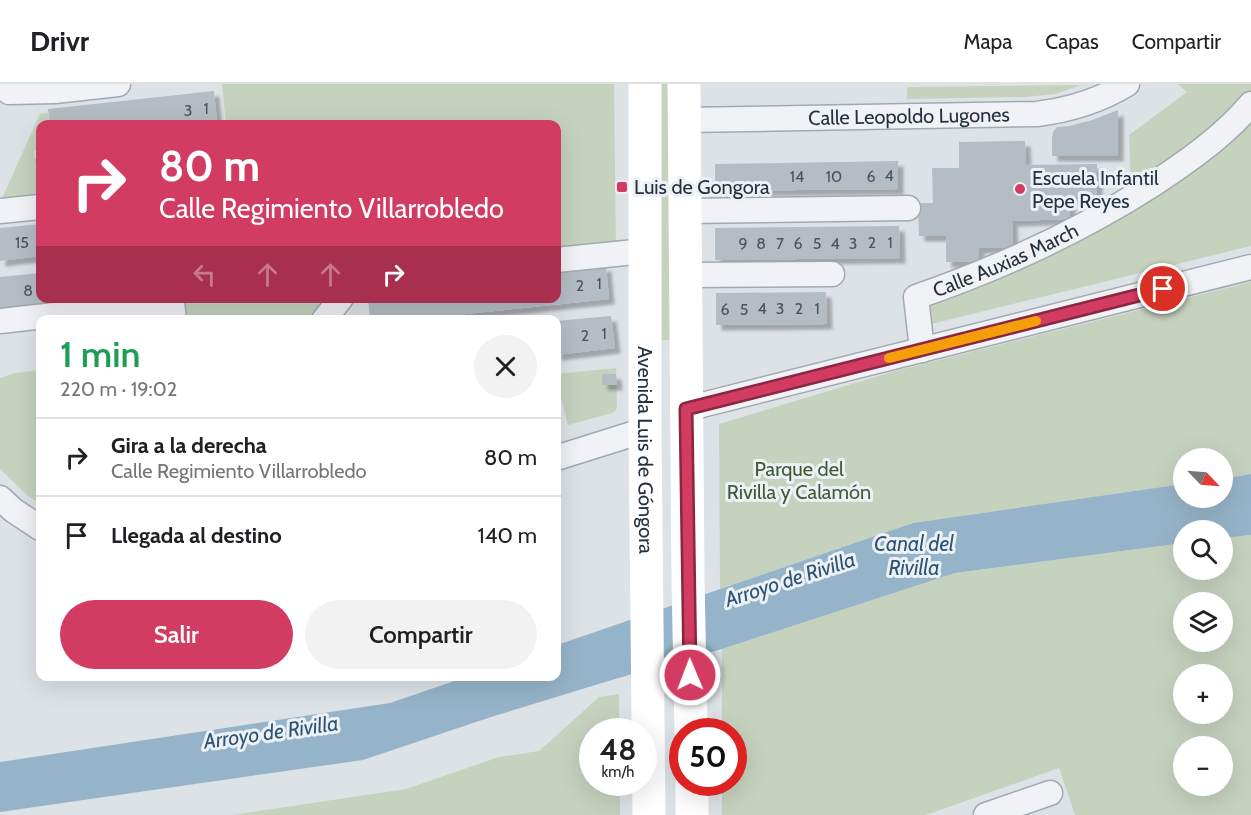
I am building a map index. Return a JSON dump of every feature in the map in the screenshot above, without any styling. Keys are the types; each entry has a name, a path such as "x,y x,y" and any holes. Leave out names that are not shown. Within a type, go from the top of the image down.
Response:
{"main road":[{"name":"Avenida Luis de Góngora","path":"645,84 646,691 649,815"},
{"name":"Avenida Luis de Góngora","path":"684,84 691,718"},
{"path":"692,796 692,815"}],"street":[{"path":"7,96 118,84"},
{"name":"Calle Leopoldo Lugones","path":"684,120 1037,114 1068,109 1095,101 1127,84"},
{"name":"Calle Auxias March","path":"922,350 916,297 1023,256 1107,213 1188,161 1211,143 1251,104"},
{"path":"0,212 36,208"},
{"path":"685,210 908,208"},
{"path":"561,259 645,250"},
{"path":"686,409 1251,267"},
{"path":"685,275 832,274"},
{"path":"328,315 337,303"},
{"path":"104,315 173,311"},
{"path":"0,321 36,319"},
{"path":"561,455 645,430"},
{"path":"0,498 36,525"},
{"path":"986,815 1050,794"}],"green space":[{"path":"222,84 614,84 616,249 561,256 561,120 226,120"},
{"path":"656,84 672,84 675,339 659,341"},
{"path":"1178,84 1251,84 1251,246 919,327 920,285 988,259 1082,214 1131,183 1129,135 1187,92"},
{"path":"1081,85 1055,94 1025,97 907,99 907,87"},
{"path":"48,113 49,120 37,120 40,114"},
{"path":"36,123 36,151 34,151 36,199 0,203"},
{"name":"Parque del Rivilla y Calamón","path":"1251,282 1251,474 1233,477 1233,448 1173,448 1173,485 913,523 720,589 719,424 895,371"},
{"path":"175,303 319,303 321,315 177,315"},
{"path":"616,368 616,410 568,425 561,398 561,374"},
{"path":"36,370 36,501 0,469 0,378 15,373"},
{"path":"1251,535 1251,815 1075,815 1059,768 926,815 722,815 722,796 747,796 747,718 722,718 722,649 955,573 1173,544 1173,580 1233,580 1233,537"},
{"path":"619,694 619,718 579,718 579,796 620,796 620,815 232,815 406,789 499,757 539,751 599,697"}],"water":[{"name":"Canal del Rivilla","path":"1251,474 1251,535 1233,537 1233,520 1173,520 1173,544 955,573 722,649 488,718 363,760 0,812 0,762 390,703 454,681 561,681 561,644 913,523 1173,485 1173,508 1233,508 1233,477"}],"building":[{"path":"214,91 217,120 49,120 48,109"},
{"path":"1118,110 1118,156 1052,156 1053,132 1057,127 1092,120"},
{"path":"1025,141 1026,165 1097,164 1097,196 1070,197 1070,219 1012,221 1013,247 979,248 979,262 946,262 946,236 919,236 918,203 933,203 932,168 959,168 959,142"},
{"path":"898,161 898,189 715,191 715,164"},
{"path":"36,224 36,256 0,261 0,228"},
{"path":"899,226 900,258 715,260 715,228"},
{"path":"606,266 609,299 457,315 370,315 368,303 561,303 561,270"},
{"path":"36,273 36,303 65,303 0,310 0,277"},
{"path":"826,292 827,324 716,325 716,293"},
{"path":"611,316 615,348 561,354 561,321"},
{"path":"602,374 616,374 617,385 602,385"}],"slow traffic":[{"path":"889,358 1036,321"}],"place":[{"name":"Luis de Gongora","path":"622,187"},
{"name":"Escuela Infantil Pepe Reyes","path":"1020,189"}],"route":[{"path":"690,675 686,409 1163,289"}],"water label":[{"name":"Arroyo de Rivilla","path":"790,579"},
{"name":"Arroyo de Rivilla","path":"271,732"}]}
